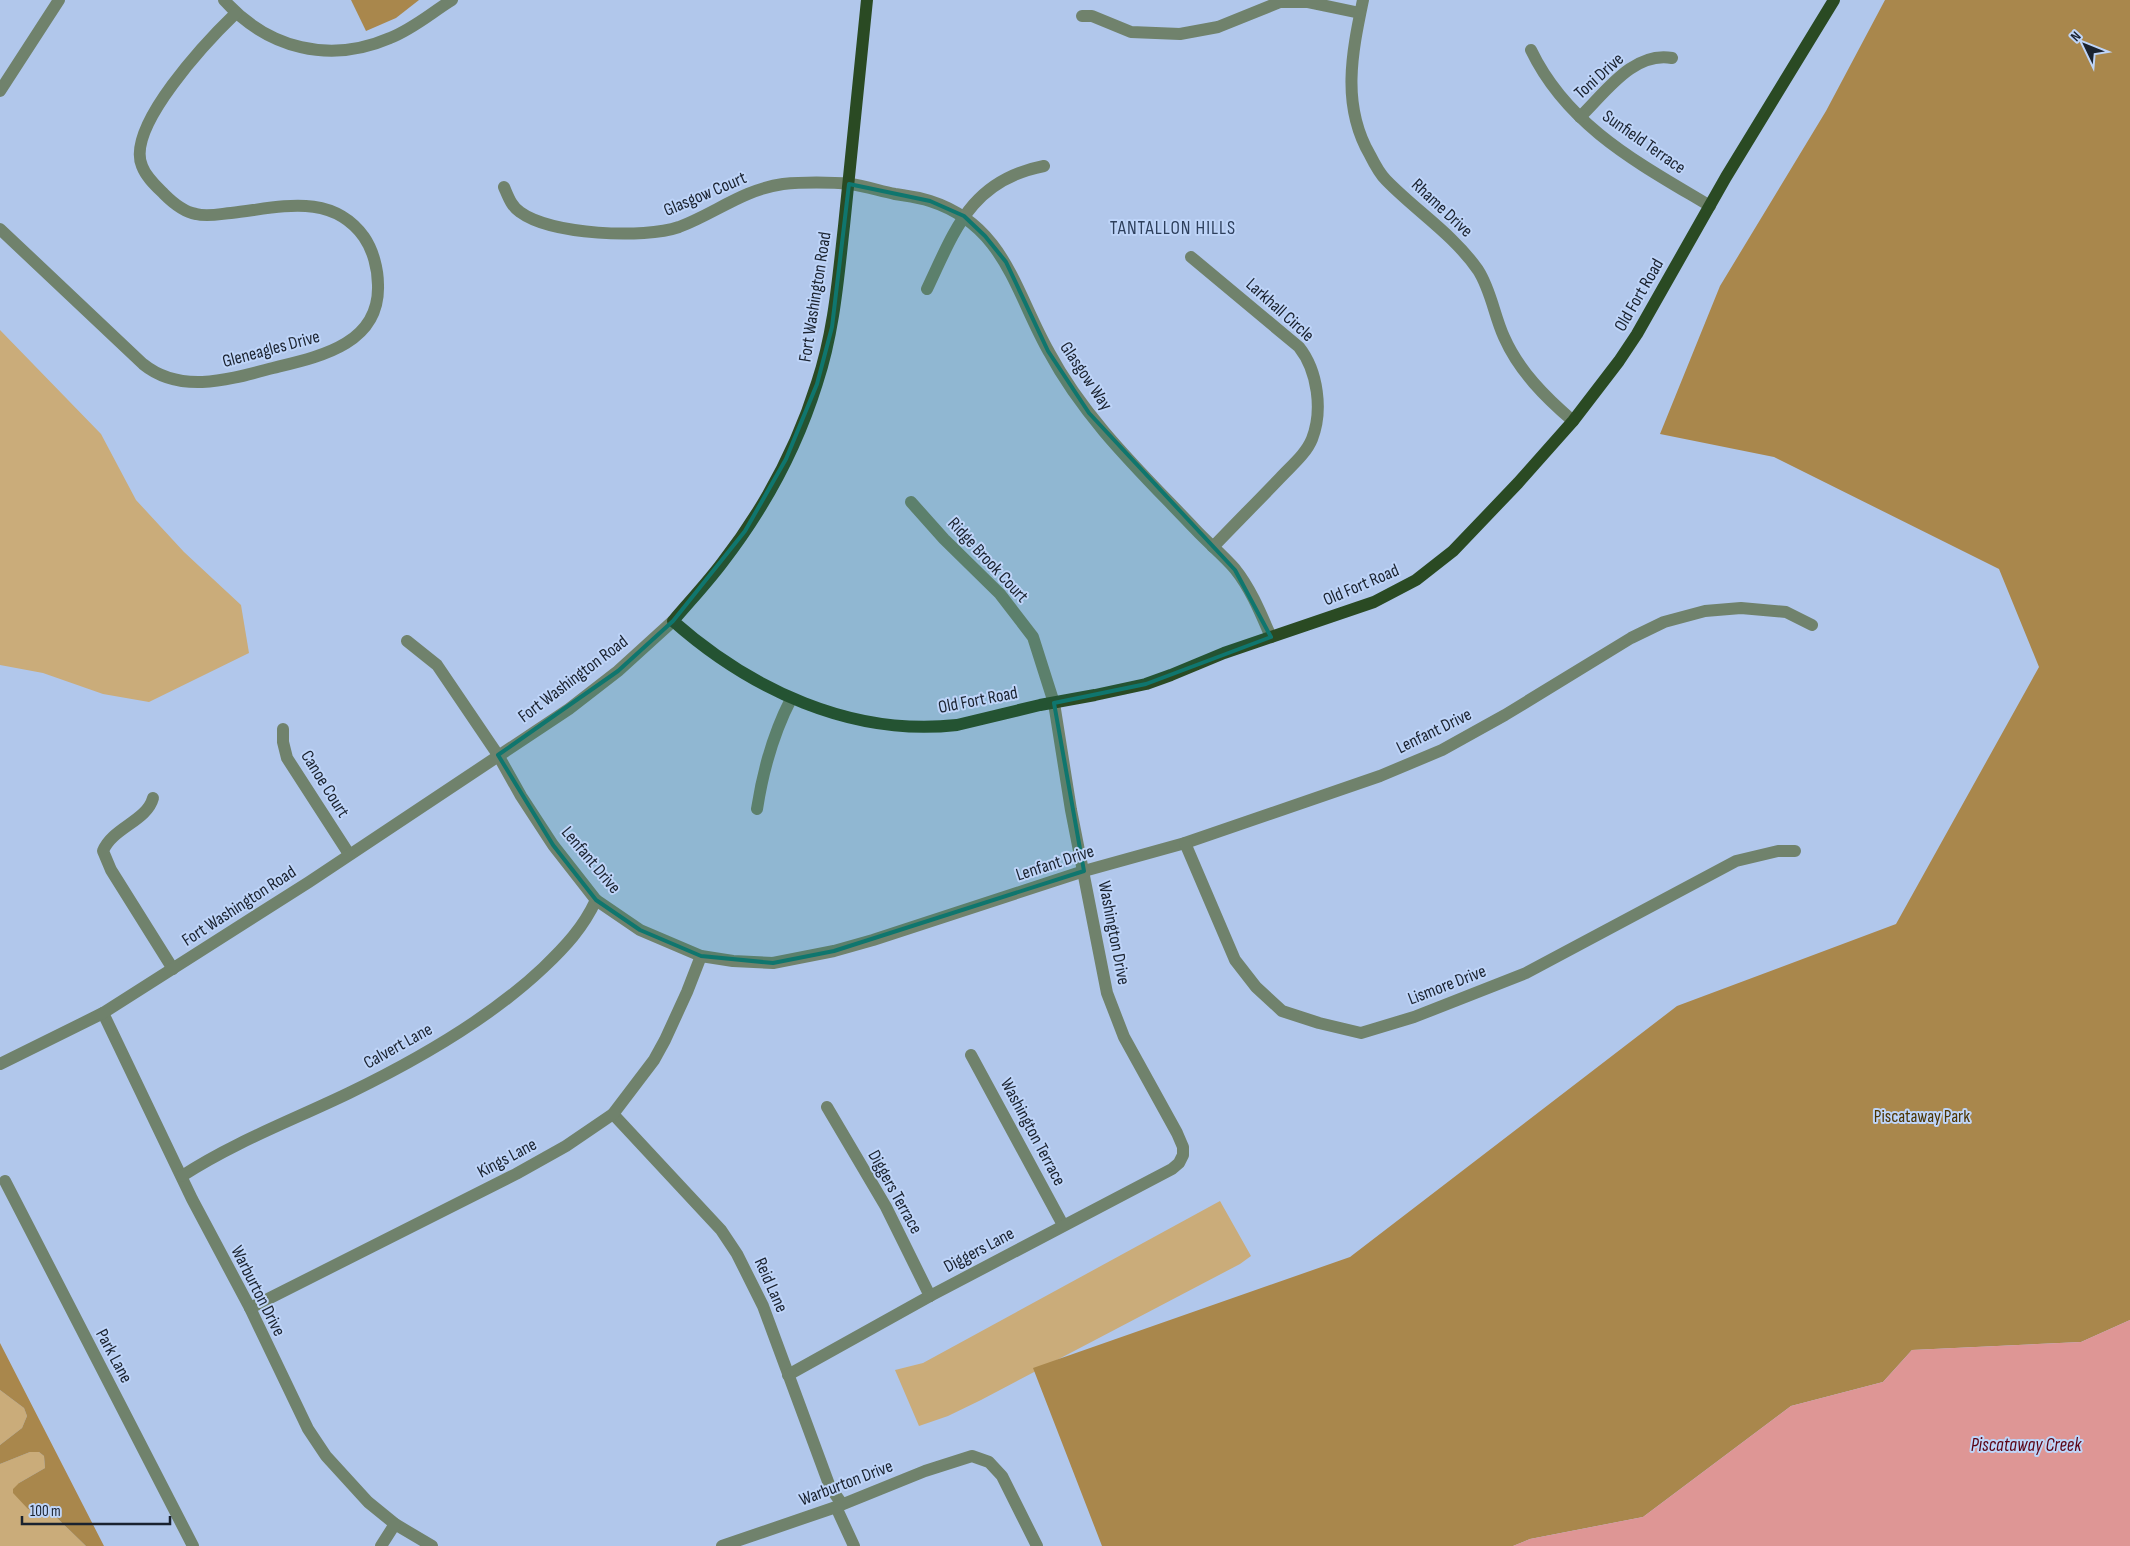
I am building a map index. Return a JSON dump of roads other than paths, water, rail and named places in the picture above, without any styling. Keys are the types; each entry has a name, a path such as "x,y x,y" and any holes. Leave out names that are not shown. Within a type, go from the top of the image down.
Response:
{"main road":[{"name":"Fort Washington Road","path":"673,620 722,564 771,488 807,411 826,354 832,327 867,0"},
{"name":"Old Fort Road","path":"673,620 716,656 791,699 880,725 929,727 957,725 1146,684 1271,637 1374,602 1416,580 1466,539 1602,386 1637,334 1710,206 1834,0"}],"street":[{"path":"0,91 59,0"},
{"path":"224,0 236,13 270,34 300,47 316,51 345,50 391,38 452,0"},
{"name":"Rhame Drive","path":"1363,0 1352,55 1350,89 1355,118 1367,150 1385,179 1454,241 1471,261 1486,284 1504,336 1518,363 1541,391 1573,420"},
{"path":"1082,16 1092,16 1131,32 1180,34 1218,27 1280,2 1307,2 1360,13"},
{"name":"Gleneagles Drive","path":"0,229 143,364 156,373 169,377 202,383 228,380 324,355 356,336 364,327 376,304 378,275 365,238 350,223 328,209 303,206 221,214 196,214 189,212 166,196 155,185 142,166 139,155 141,142 171,87 214,34 236,13"},
{"name":"Sunfield Terrace","path":"1531,50 1557,92 1580,117 1617,149 1710,206"},
{"name":"Toni Drive","path":"1580,117 1631,68 1656,57 1672,58"},
{"path":"927,289 964,216 974,202 998,183 1020,172 1044,166"},
{"name":"Glasgow Court","path":"504,187 507,196 518,211 533,220 552,227 639,234 662,232 680,227 741,195 767,188 784,184 848,184"},
{"name":"Glasgow Way","path":"848,184 916,197 945,206 964,216 984,236 1006,262 1048,351 1089,413 1118,449 1235,570 1258,606 1271,637"},
{"name":"Larkhall Circle","path":"1191,257 1299,347 1311,367 1317,399 1316,421 1312,439 1306,449 1213,547"},
{"name":"Ridge Brook Court","path":"911,502 944,539 1000,594 1033,637 1054,703"},
{"name":"Lenfant Drive","path":"407,641 437,664 498,755 521,796 553,845 596,900 640,930 701,956 733,961 773,963 834,951 1084,871 1185,843 1380,776 1442,750 1505,715 1631,638 1664,622 1705,611 1741,608 1786,612 1812,625"},
{"name":"Fort Washington Road","path":"0,1064 103,1013 309,882 569,709 618,671 673,620"},
{"path":"757,809 762,776 772,741 791,699"},
{"name":"Washington Drive","path":"1054,703 1070,810 1084,871 1107,993 1124,1036 1177,1134 1183,1155"},
{"name":"Canoe Court","path":"283,729 283,742 287,758 349,854"},
{"path":"153,798 148,808 107,841 103,851 110,870 173,969"},
{"name":"Lismore Drive","path":"1185,843 1235,960 1256,987 1282,1011 1361,1034 1414,1017 1526,973 1736,861 1778,851 1795,852"},
{"name":"Calvert Lane","path":"182,1176 224,1152 392,1070 491,1011 530,980 569,941 586,921 596,900"},
{"name":"Kings Lane","path":"250,1308 516,1174 566,1146 613,1114 654,1060 687,992 701,956"},
{"name":"Warburton Drive","path":"103,1013 216,1247 250,1308 304,1422 318,1445 357,1492 395,1524 432,1546"},
{"name":"Washington Terrace","path":"972,1056 1063,1225"},
{"name":"Diggers Terrace","path":"827,1107 886,1206 930,1296"},
{"name":"Reid Lane","path":"613,1114 721,1230 757,1291 854,1546"},
{"name":"Diggers Lane","path":"788,1374 930,1296 1172,1169 1180,1163 1183,1155"},
{"name":"Park Lane","path":"5,1181 193,1546"},
{"name":"Warburton Drive","path":"722,1546 839,1506 958,1459 972,1456 983,1459 1002,1476 1037,1546"},
{"path":"381,1546 395,1524"}],"water":[{"name":"Piscataway Creek","path":"2130,1320 2130,1546 1513,1546 1530,1539 1643,1517 1791,1406 1883,1382 1912,1350 2081,1342"}],"district":[{"name":"TANTALLON HILLS","path":"1173,228"}],"park label":[{"name":"Piscataway Park","path":"1922,1116"}]}
